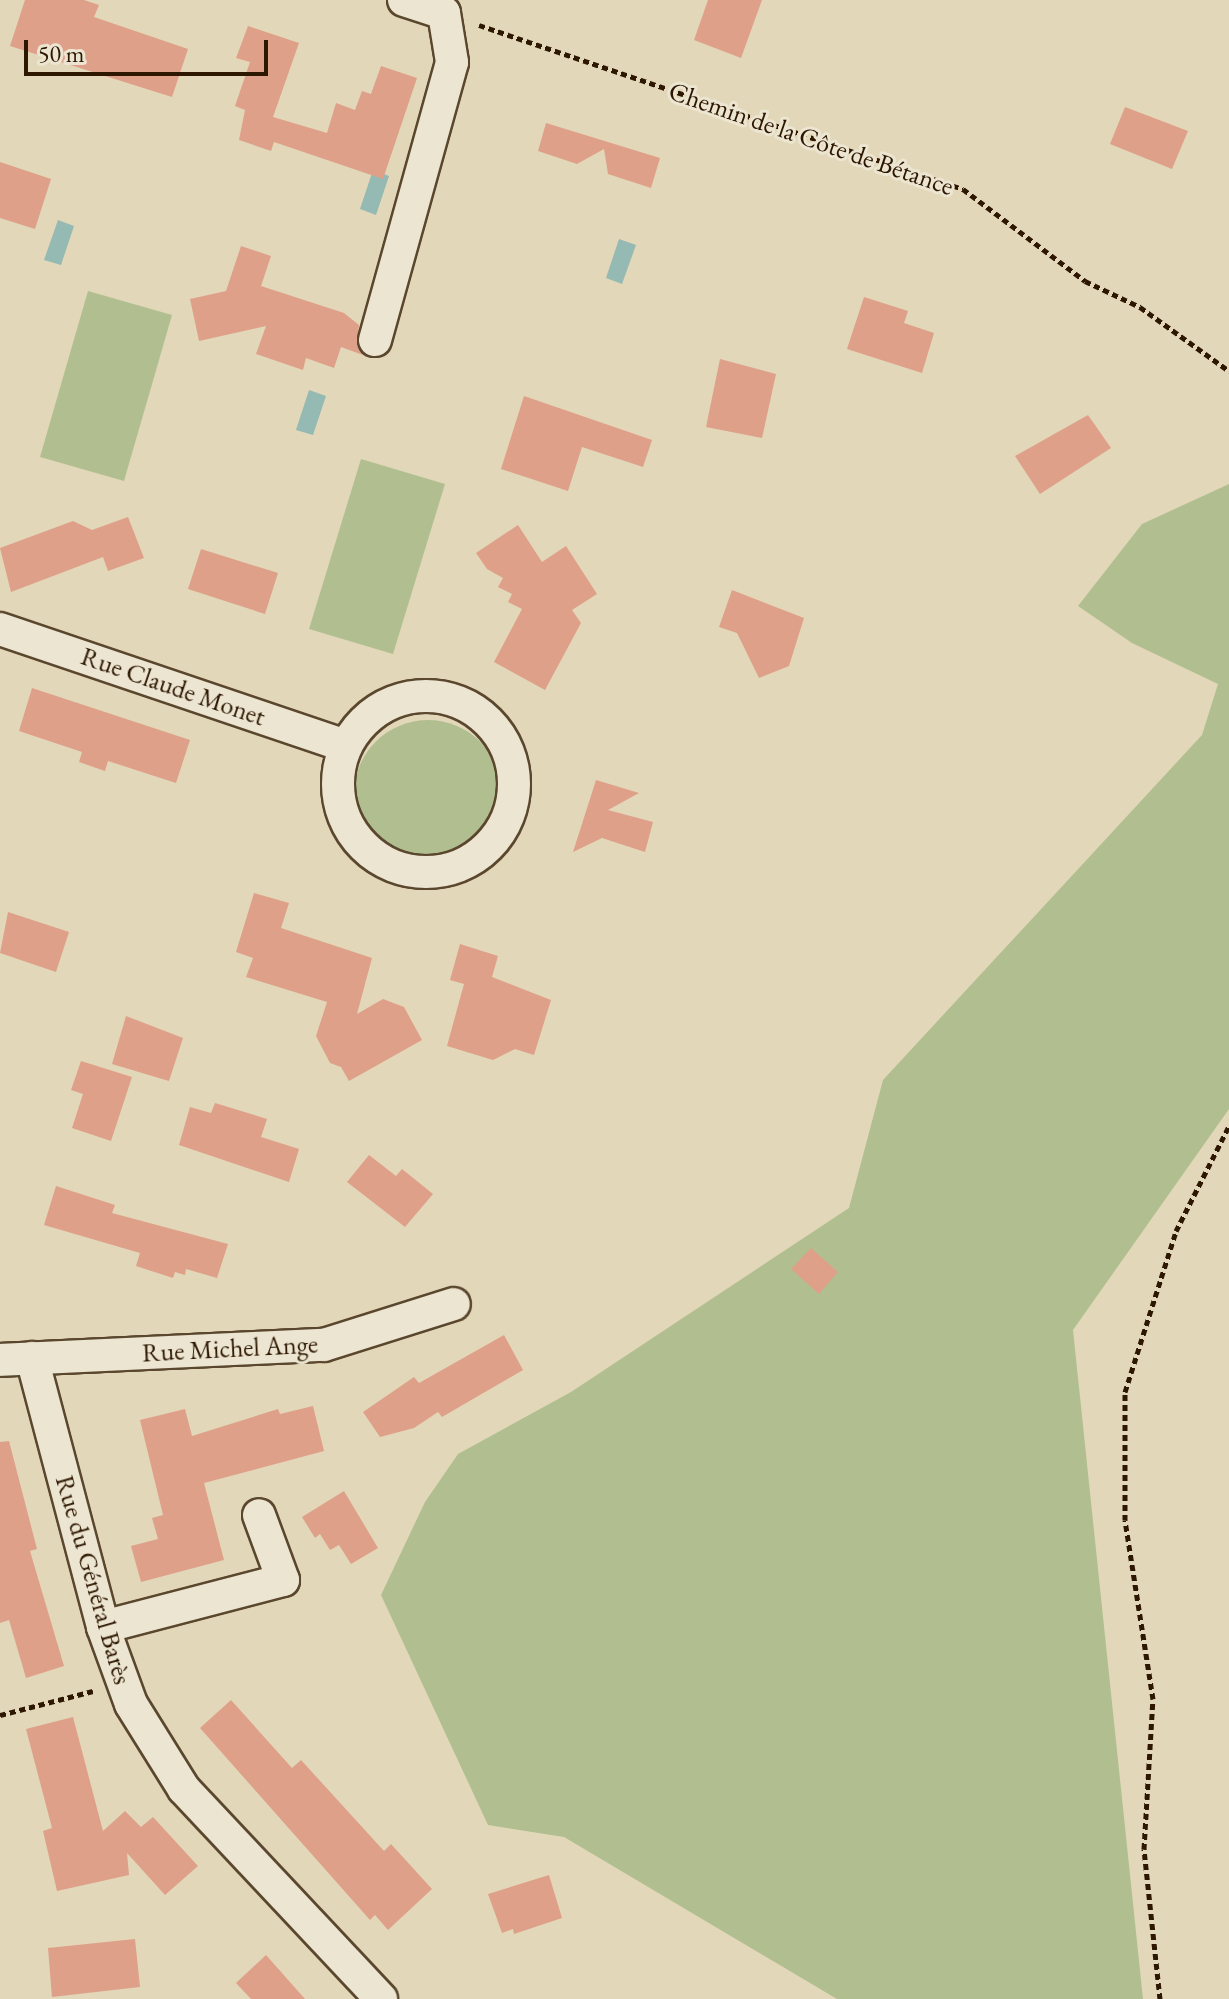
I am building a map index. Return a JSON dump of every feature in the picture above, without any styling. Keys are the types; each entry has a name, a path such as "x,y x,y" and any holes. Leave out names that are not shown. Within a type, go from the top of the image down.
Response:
{"street":[{"path":"375,340 452,62 449,6 404,0"},
{"name":"Rue Claude Monet","path":"0,629 346,746"},
{"path":"402,697 454,698 500,733 516,775 503,833 459,869 402,872 354,840 335,785 346,746 369,714 402,697"},
{"name":"Rue Michel Ange","path":"0,1360 324,1345 454,1304"},
{"name":"Rue du Général Barès","path":"32,1358 121,1684 184,1789 381,1999"},
{"path":"103,1627 283,1580 259,1515"}],"path":[{"name":"Chemin de la Côte de Bétance","path":"449,6 963,189 1085,281 1140,307 1229,371"},
{"path":"1160,1999 1144,1849 1153,1699 1125,1520 1125,1392 1176,1231 1229,1126"},
{"path":"0,1715 121,1684"}],"green space":[{"path":"88,291 172,315 124,481 40,457"},
{"path":"361,459 445,484 393,654 309,629"},
{"path":"1229,484 1229,1109 1073,1330 1143,1999 837,1999 564,1837 488,1825 381,1595 425,1502 458,1454 571,1392 849,1208 883,1080 1202,735 1218,684 1132,643 1078,606 1142,524"},
{"path":"428,720 456,726 480,742 496,766 502,794 496,822 480,846 456,862 428,868 400,862 376,846 360,822 354,794 360,766 376,742 400,726"}],"water":[{"path":"373,170 389,176 376,215 360,209"},
{"path":"58,220 74,226 61,265 44,260"},
{"path":"619,239 636,245 622,284 606,278"},
{"path":"309,390 326,396 313,435 296,430"}],"building":[{"path":"25,0 84,0 99,5 94,17 188,49 172,97 10,46"},
{"path":"708,0 762,0 741,58 694,40"},
{"path":"248,26 299,43 273,117 327,133 336,103 355,110 362,91 371,94 381,66 417,78 383,179 274,142 271,151 239,140 245,110 235,106 250,62 236,58"},
{"path":"1125,107 1188,131 1172,169 1110,144"},
{"path":"546,123 660,158 651,188 608,174 604,149 577,164 538,151"},
{"path":"0,162 51,179 35,229 0,218"},
{"path":"241,246 271,256 261,286 344,313 359,325 357,344 363,355 341,347 334,368 306,358 303,370 256,354 266,326 199,341 190,299 226,291"},
{"path":"864,297 908,311 904,323 934,333 922,373 847,349"},
{"path":"720,359 776,374 762,438 706,427"},
{"path":"524,396 652,440 643,467 582,447 568,491 501,469"},
{"path":"1088,415 1111,448 1040,494 1015,456"},
{"path":"128,517 144,558 108,571 103,557 11,592 0,548 73,521 92,530"},
{"path":"518,525 542,562 566,546 597,594 572,610 581,623 545,690 494,662 522,609 508,602 512,594 498,587 503,578 487,569 476,553"},
{"path":"201,549 278,573 265,614 188,589"},
{"path":"732,590 804,618 789,666 759,678 737,633 719,627"},
{"path":"32,688 190,740 176,783 108,761 105,771 79,762 82,752 19,731"},
{"path":"596,780 639,793 608,810 653,822 645,852 602,838 573,852"},
{"path":"254,893 289,903 281,928 372,958 357,1014 383,999 404,1007 422,1040 349,1081 341,1067 330,1063 316,1036 327,1002 246,977 253,958 236,952"},
{"path":"8,912 69,932 56,972 0,953"},
{"path":"460,944 498,956 492,977 551,1000 534,1055 515,1049 493,1060 447,1046 464,984 450,980"},
{"path":"126,1016 183,1038 169,1081 112,1064"},
{"path":"81,1061 132,1077 111,1141 72,1128 83,1094 71,1090"},
{"path":"215,1103 267,1119 261,1137 299,1149 289,1182 179,1145 190,1107 211,1113"},
{"path":"369,1155 396,1176 402,1169 433,1194 405,1227 347,1182"},
{"path":"56,1186 115,1205 112,1213 228,1244 217,1278 186,1269 185,1275 175,1272 173,1278 136,1266 140,1253 44,1225"},
{"path":"811,1248 838,1272 819,1294 791,1269"},
{"path":"504,1335 523,1370 442,1417 438,1412 414,1428 380,1437 363,1412 414,1377 419,1383"},
{"path":"313,1406 324,1451 204,1483 224,1560 141,1582 131,1546 158,1539 152,1518 163,1515 140,1420 185,1409 192,1436 278,1409 280,1414"},
{"path":"9,1441 37,1549 30,1551 64,1666 26,1678 9,1620 0,1623 0,1442"},
{"path":"344,1491 378,1548 351,1564 339,1545 330,1550 320,1534 315,1538 302,1517"},
{"path":"231,1700 292,1768 301,1760 384,1851 391,1844 432,1889 388,1930 375,1915 370,1920 200,1728"},
{"path":"73,1717 103,1831 125,1811 141,1827 153,1817 198,1866 165,1895 127,1853 129,1875 57,1891 43,1831 52,1828 26,1729"},
{"path":"549,1875 562,1918 514,1934 513,1929 502,1933 488,1894"},
{"path":"135,1939 140,1987 52,1997 48,1948"},
{"path":"266,1955 305,1999 251,1999 236,1983"}]}
